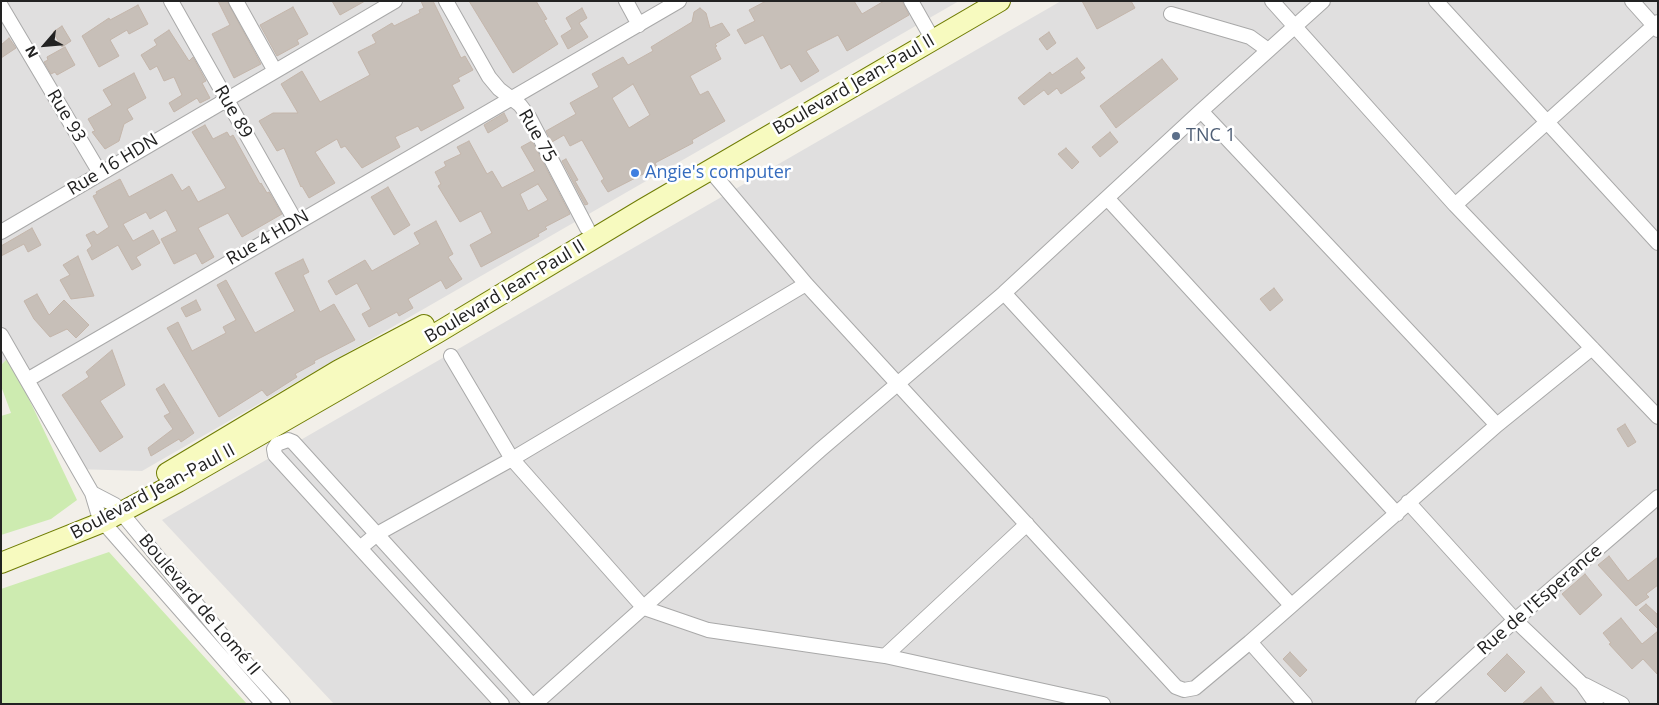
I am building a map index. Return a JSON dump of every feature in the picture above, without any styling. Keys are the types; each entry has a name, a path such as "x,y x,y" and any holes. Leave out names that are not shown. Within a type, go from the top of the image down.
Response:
{"main road":[{"name":"Boulevard Jean-Paul II","path":"1,551 110,513 238,429 339,370 426,324 587,228 978,1"},
{"name":"Boulevard Jean-Paul II","path":"1,563 110,513 437,333 710,170 1000,1"}],"street":[{"name":"Rue 89","path":"171,1 296,222"},
{"path":"236,1 275,71"},
{"name":"Rue 16 HDN","path":"1,232 395,1"},
{"name":"Rue 75","path":"446,1 489,77 499,89 520,105 528,117 587,228"},
{"path":"626,1 639,25"},
{"name":"Rue 4 HDN","path":"27,380 679,1"},
{"path":"911,1 928,31"},
{"path":"1272,1 1293,27 1455,205 1658,417"},
{"path":"535,704 820,450 1004,293 1323,1"},
{"path":"1436,1 1658,243"},
{"path":"1455,205 1656,26 1632,1"},
{"name":"Rue 93","path":"1,6 100,173"},
{"path":"1171,14 1250,38 1268,50"},
{"path":"1201,111 1497,425"},
{"path":"710,170 806,284 899,383 1176,687 1184,690 1195,688 1250,642 1497,425 1592,348"},
{"path":"1107,198 1397,514"},
{"path":"360,548 377,534 512,459 806,284"},
{"path":"1004,293 1291,605"},
{"path":"1,335 92,493 110,513"},
{"path":"451,356 512,459 644,608 708,630 885,656 1103,704"},
{"path":"502,704 275,454 274,449 277,444 288,440 293,442 531,704"},
{"path":"92,493 110,513"},
{"name":"Rue de l'Esperance","path":"1424,704 1515,620 1658,498"},
{"path":"1408,502 1515,620 1582,684 1596,704"},
{"name":"Boulevard de Lomé II","path":"110,513 263,704"},
{"name":"Boulevard de Lomé II","path":"110,513 283,704"},
{"path":"885,656 1027,524"},
{"path":"1250,642 1305,704"},
{"path":"1582,684 1622,704"}],"shaded area":[{"path":"1,1 959,1 142,471 74,469 9,357 1,365"},
{"path":"1061,1 1658,1 1658,704 334,704 162,520"}],"green space":[{"path":"9,357 77,500 51,519 1,535 1,416 11,413 1,386 1,365"},
{"path":"109,552 247,704 1,704 1,589"}],"building":[{"path":"218,1 227,1 261,64 234,78 212,34 230,25"},
{"path":"332,1 365,1 340,15"},
{"path":"421,1 433,1 461,58 465,56 473,70 458,78 460,81 452,85 464,108 421,131 418,126 395,137 400,147 362,168 345,146 341,148 337,139 315,152 335,183 309,198 301,187 284,148 277,151 259,121 273,113 298,113 281,84 302,71 320,102 370,75 358,52 376,43 372,35 392,23 394,26 420,13 419,10 424,8"},
{"path":"469,1 536,1 547,19 544,20 558,44 513,73"},
{"path":"766,1 854,1 862,14 884,1 902,1 909,15 847,51 838,35 806,51 819,71 801,82 790,64 781,69 763,35 745,44 737,30 755,21 749,10"},
{"path":"1082,1 1131,1 1135,8 1097,29"},
{"path":"138,5 148,24 129,34 127,30 110,40 119,56 99,67 82,36 109,18 110,20"},
{"path":"293,7 308,34 297,40 299,44 277,56 260,25"},
{"path":"582,8 587,18 579,23 588,37 568,49 561,36 572,29 566,18"},
{"path":"700,8 706,13 710,28 722,23 730,35 715,44 721,59 690,76 700,95 708,91 725,121 692,140 693,143 655,163 657,167 608,192 601,181 604,179 582,140 570,146 564,135 552,142 546,131 576,114 570,103 599,87 592,74 623,57 628,65 653,51 651,47 692,22 694,12","holes":["633,84 650,115 629,128 612,98"]},
{"path":"62,26 71,41 62,47 53,32"},
{"path":"169,30 189,61 193,57 206,81 202,83 210,98 200,103 197,98 174,112 169,103 182,95 174,77 164,81 157,66 150,70 141,55 157,45 154,40"},
{"path":"1049,32 1056,43 1047,50 1039,39"},
{"path":"9,38 16,48 1,58 1,45"},
{"path":"65,47 75,65 57,75 55,72 51,74 44,62 48,60 47,57"},
{"path":"1077,58 1085,68 1080,72 1085,78 1061,94 1057,88 1048,95 1044,90 1024,105 1018,98 1050,72 1052,75"},
{"path":"1162,59 1178,79 1116,128 1100,106"},
{"path":"134,73 146,98 127,109 133,119 124,124 119,141 105,149 92,132 95,131 88,119 112,105 103,90"},
{"path":"504,113 508,121 488,133 484,125"},
{"path":"205,125 213,139 227,132 230,137 233,135 260,184 267,193 269,192 282,214 242,237 228,213 198,228 214,257 202,264 196,253 174,264 161,239 177,231 166,210 150,219 146,212 123,224 133,241 153,230 160,243 136,257 141,265 132,270 118,245 92,260 87,250 92,246 86,235 94,231 97,235 109,227 93,196 97,194 96,192 120,179 129,197 172,174 182,191 189,186 198,202 226,188 192,132"},
{"path":"1110,132 1118,142 1100,157 1092,147"},
{"path":"469,141 487,174 492,171 502,188 535,171 521,147 532,141 570,214 545,227 547,229 538,234 539,236 481,267 470,245 492,233 481,211 460,222 438,186 441,184 435,172 446,166 444,162 461,154 457,147","holes":["538,184 548,200 528,211 520,194"]},
{"path":"1066,148 1079,162 1072,169 1058,154"},
{"path":"566,159 578,180 575,181 588,204 585,205 562,161"},
{"path":"388,187 410,225 394,235 371,197"},
{"path":"436,221 453,254 448,257 462,279 446,289 441,280 408,299 413,308 399,316 397,312 369,327 362,314 371,309 357,283 336,295 328,281 365,260 372,271 420,244 414,233"},
{"path":"32,228 41,245 28,252 24,244 1,256 1,246"},
{"path":"78,256 94,296 71,299 60,280 70,275 63,265"},
{"path":"303,259 309,272 303,275 320,312 334,304 355,340 314,361 315,363 295,374 297,377 267,396 262,390 219,417 167,328 178,322 192,351 226,333 223,327 236,320 217,285 226,280 255,333 295,311 275,273"},
{"path":"1274,288 1283,300 1270,311 1260,299"},
{"path":"37,294 49,315 64,300 89,325 76,338 67,329 50,337 34,319 24,301"},
{"path":"196,300 201,310 186,317 181,308"},
{"path":"112,350 125,385 100,401 123,437 100,452 62,395 89,377 86,372"},
{"path":"164,384 194,433 181,442 179,439 151,456 148,448 173,429 164,416 170,413 156,389"},
{"path":"1625,424 1636,442 1628,447 1617,429"},
{"path":"1609,556 1628,581 1658,557 1658,585 1646,594 1649,597 1636,606 1598,565"},
{"path":"1585,574 1602,595 1580,615 1562,594"},
{"path":"1646,604 1658,615 1658,629 1639,610"},
{"path":"1621,618 1642,644 1658,631 1658,675 1643,659 1632,669 1609,644 1611,643 1603,633"},
{"path":"1290,652 1307,670 1300,677 1283,659"},
{"path":"1507,654 1525,672 1505,692 1487,674"},
{"path":"1541,687 1555,704 1522,704"}],"place":[{"name":"TNC 1","path":"1176,136"},
{"name":"Angie's computer","path":"635,173"}]}
